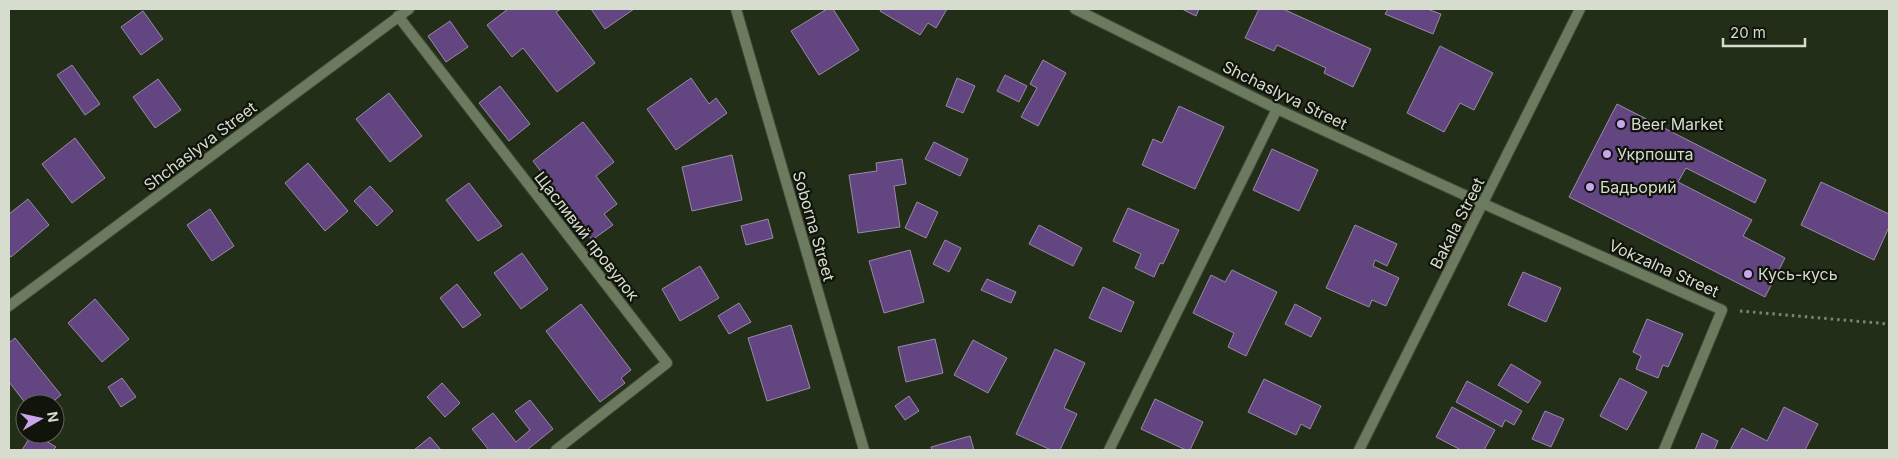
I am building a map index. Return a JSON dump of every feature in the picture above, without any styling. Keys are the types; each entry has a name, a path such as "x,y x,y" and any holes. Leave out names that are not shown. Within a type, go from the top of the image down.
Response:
{"street":[{"name":"Shchaslyva Street","path":"9,306 409,9"},
{"name":"Soborna Street","path":"736,9 864,450"},
{"name":"Shchaslyva Street","path":"1075,9 1276,108 1484,204"},
{"name":"Bakala Street","path":"1359,450 1484,204 1580,9"},
{"name":"Щасливий провулок","path":"398,16 667,363 556,450"},
{"path":"1109,450 1276,108"},
{"name":"Vokzalna Street","path":"1484,204 1722,310 1664,450"}],"path":[{"path":"1722,310 1889,324"}],"building":[{"path":"508,9 561,9 556,12 595,63 557,92 523,48 512,57 487,25"},
{"path":"591,9 634,9 605,29"},
{"path":"827,9 833,9 859,50 819,75 791,31"},
{"path":"881,9 947,9 936,28 928,23 920,35 880,11"},
{"path":"1182,9 1199,9 1196,16"},
{"path":"1259,9 1283,9 1371,49 1353,87 1324,73 1326,68 1277,45 1274,51 1245,38"},
{"path":"1388,9 1427,9 1441,14 1433,34 1385,14"},
{"path":"143,11 163,39 141,55 121,27"},
{"path":"450,21 468,47 446,62 428,36"},
{"path":"1440,46 1493,73 1474,110 1460,103 1444,132 1407,113"},
{"path":"1043,60 1066,73 1038,126 1021,117 1037,88 1030,84"},
{"path":"72,65 100,104 85,115 57,75"},
{"path":"1005,75 1027,86 1019,102 997,91"},
{"path":"691,78 709,104 716,98 727,113 676,150 647,109"},
{"path":"957,78 975,86 963,113 946,106"},
{"path":"158,79 181,110 155,128 133,97"},
{"path":"500,86 530,124 509,141 479,103"},
{"path":"389,93 422,136 390,162 356,119"},
{"path":"1617,104 1766,180 1755,203 1686,168 1678,182 1752,220 1743,236 1785,258 1765,297 1569,197"},
{"path":"1179,106 1224,127 1195,189 1142,165 1153,139 1162,143"},
{"path":"583,122 614,162 596,176 617,204 604,214 613,225 592,240 533,161"},
{"path":"75,138 105,178 72,203 42,164"},
{"path":"934,142 968,159 960,176 925,159"},
{"path":"1272,149 1318,170 1299,211 1253,190"},
{"path":"732,155 742,200 692,211 682,167"},
{"path":"902,159 906,184 894,186 900,227 858,233 849,175 877,171 876,163"},
{"path":"308,163 348,211 325,231 285,183"},
{"path":"1821,182 1889,214 1889,227 1874,260 1801,225"},
{"path":"469,183 502,226 478,241 446,200"},
{"path":"370,186 393,211 377,226 354,201"},
{"path":"28,199 49,225 11,257 9,254 9,214"},
{"path":"917,202 938,212 926,238 905,228"},
{"path":"1128,208 1179,230 1163,264 1160,263 1154,277 1135,268 1141,254 1113,241"},
{"path":"210,209 234,246 212,261 187,225"},
{"path":"768,219 773,238 746,245 741,226"},
{"path":"1039,225 1082,248 1073,266 1029,244"},
{"path":"1355,225 1397,244 1387,266 1375,260 1373,266 1399,278 1386,306 1372,300 1369,307 1326,288"},
{"path":"945,240 961,248 949,272 933,264"},
{"path":"910,250 924,302 884,313 869,261"},
{"path":"522,253 548,289 521,309 494,273"},
{"path":"700,266 719,298 680,321 662,289"},
{"path":"1232,270 1277,292 1246,356 1228,347 1234,333 1193,313 1211,275 1225,282"},
{"path":"1523,272 1561,288 1546,322 1508,305"},
{"path":"987,279 1016,292 1011,303 981,290"},
{"path":"457,284 481,315 463,328 440,298"},
{"path":"1103,287 1134,302 1121,332 1089,318"},
{"path":"95,299 129,339 102,362 68,323"},
{"path":"739,303 751,322 729,334 718,316"},
{"path":"581,304 631,370 621,378 625,383 600,402 546,331"},
{"path":"1295,304 1321,318 1311,337 1285,324"},
{"path":"1647,319 1683,334 1668,367 1663,365 1658,378 1636,369 1641,356 1633,352"},
{"path":"791,325 810,388 767,401 748,338"},
{"path":"15,338 60,394 18,394 9,382 9,343"},
{"path":"935,339 943,373 906,382 898,347"},
{"path":"973,340 1007,358 988,393 954,375"},
{"path":"1055,349 1085,363 1064,408 1077,414 1060,450 1051,450 1016,434"},
{"path":"1511,364 1541,382 1528,403 1498,385"},
{"path":"122,378 136,397 121,407 108,387"},
{"path":"1620,378 1647,392 1627,430 1600,416"},
{"path":"1264,379 1321,406 1310,429 1301,424 1296,435 1248,412"},
{"path":"1467,381 1522,411 1514,425 1505,420 1502,427 1456,402"},
{"path":"442,383 460,403 445,417 427,397"},
{"path":"909,396 919,411 905,420 895,406"},
{"path":"1155,399 1203,422 1190,450 1186,450 1141,429"},
{"path":"530,400 553,429 527,450 489,450 472,429 493,413 516,442 530,430 515,411"},
{"path":"1452,407 1495,430 1484,450 1461,450 1436,437"},
{"path":"1784,407 1818,424 1805,450 1730,450 1742,428 1767,441"},
{"path":"1545,411 1564,419 1551,447 1532,439"},
{"path":"1702,433 1718,441 1714,450 1695,450"},
{"path":"970,436 974,450 932,450 931,447"},
{"path":"430,437 441,450 414,450"},
{"path":"26,444 51,444 56,447 53,450 22,450"}],"place":[{"name":"Beer Market","path":"1621,124"},
{"name":"Укрпошта","path":"1607,154"},
{"name":"Бадьорий","path":"1590,187"},
{"name":"Кусь-кусь","path":"1748,274"}]}
